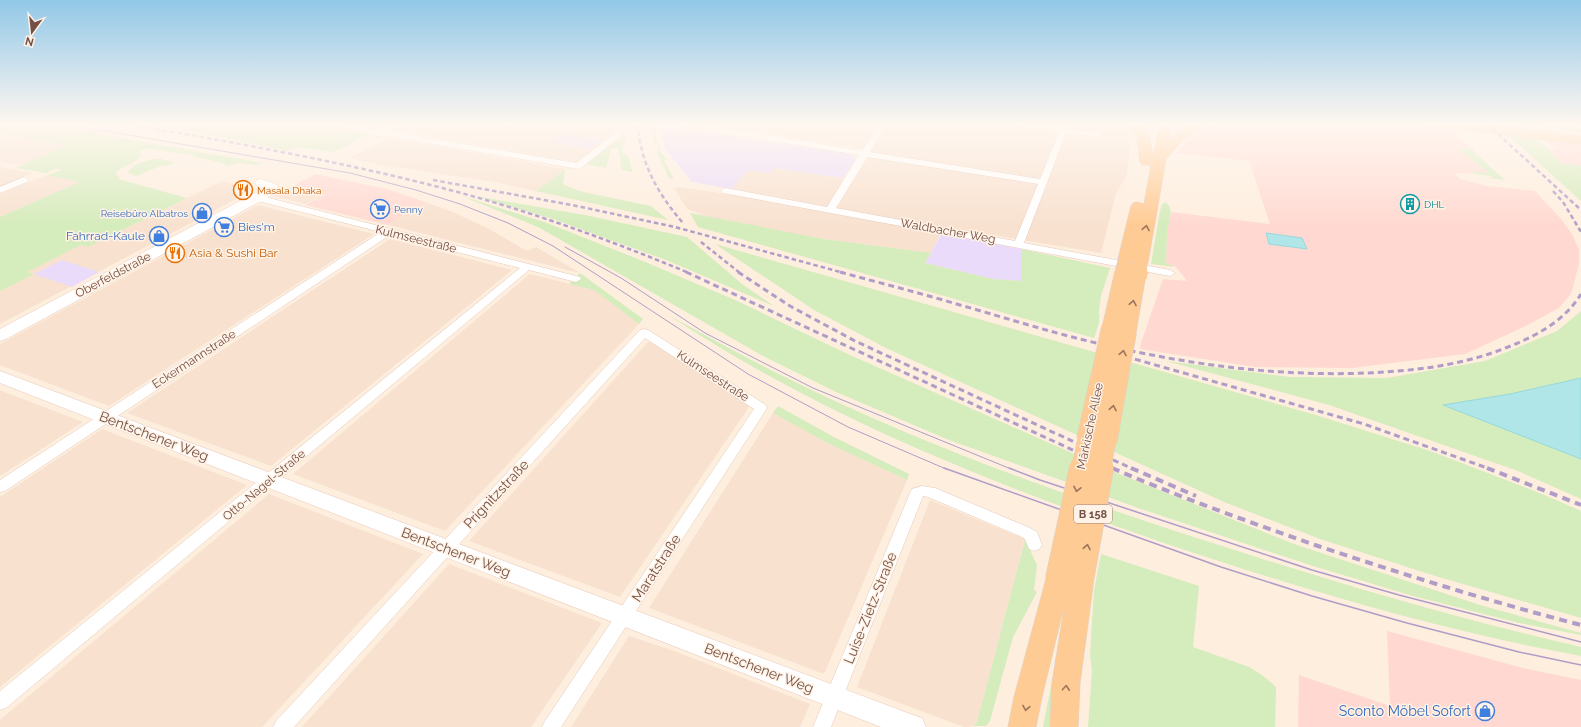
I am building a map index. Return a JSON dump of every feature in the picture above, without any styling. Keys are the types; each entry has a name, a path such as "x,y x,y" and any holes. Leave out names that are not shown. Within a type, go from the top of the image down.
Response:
{"main road":[{"path":"1152,158 1153,161 1156,158"},
{"name":"Märkische Allee","path":"1022,727 1029,689 1069,582 1153,158"},
{"name":"Märkische Allee","path":"1064,727 1069,582"}],"street":[{"path":"530,158 578,166 588,158"},
{"path":"830,210 863,158"},
{"path":"890,158 1043,182"},
{"path":"1019,244 1053,158"},
{"path":"0,190 24,180"},
{"name":"Oberfeldstraße","path":"0,336 257,198 265,188"},
{"name":"Waldbacher Weg","path":"726,191 1170,273"},
{"name":"Kulmseestraße","path":"257,198 576,279"},
{"name":"Eckermannstraße","path":"0,486 388,232"},
{"name":"Otto-Nagel-Straße","path":"0,702 527,267"},
{"name":"Kulmseestraße","path":"644,332 761,408"},
{"name":"Prignitzstraße","path":"282,727 644,332"},
{"name":"Bentschener Weg","path":"0,377 913,727"},
{"name":"Maratstraße","path":"551,727 761,408"},
{"name":"Luise-Zietz-Straße","path":"822,727 918,493 922,491 930,492 1025,532 1032,536 1034,545"}],"shaded area":[{"path":"0,158 39,158 28,163 12,164 0,161"},
{"path":"350,158 502,158 565,169 536,191 494,182 381,165"},
{"path":"552,158 594,158 586,164"},
{"path":"672,158 854,158 855,160 843,178 774,168 770,173 748,170 731,189 692,182"},
{"path":"868,158 1129,158 1127,175 1116,193 1101,253 944,227 931,253 824,239 709,217 687,209 674,188 679,187 727,194 748,170 770,173 774,168 853,180"},
{"path":"1221,158 1470,158 1493,175 1455,173 1460,179 1487,186 1535,191 1561,219 1572,234 1579,250 1579,264 1571,294 1559,308 1526,326 1465,354 1352,368 1255,367 1140,349 1163,279 1187,281 1176,267 1166,263 1167,232 1171,212 1270,224 1249,161"},
{"path":"1557,158 1581,158 1581,166 1561,163"},
{"path":"0,167 33,173 10,182 12,183 0,188"},
{"path":"315,174 387,189 425,202 388,225 305,205 326,194 291,187"},
{"path":"47,175 79,182 0,217 0,194"},
{"path":"222,181 255,189 0,324 0,291 34,274 26,272 81,245 88,247"},
{"path":"291,187 326,194 305,204 274,196"},
{"path":"425,202 453,212 489,229 527,251 536,247 580,273 388,225"},
{"path":"258,205 374,234 109,406 0,365 0,344"},
{"path":"942,233 1021,249 1021,281 993,279 925,263"},
{"path":"390,239 512,270 271,466 127,413"},
{"path":"62,260 99,272 72,287 34,274"},
{"path":"530,274 594,290 639,324 445,531 293,474"},
{"path":"648,342 655,343 751,404 620,597 469,541"},
{"path":"0,390 7,393 83,422 0,476"},
{"path":"773,413 827,443 907,480 824,674 649,608"},
{"path":"102,429 247,485 0,687 0,497"},
{"path":"269,494 423,554 262,727 0,727 0,720"},
{"path":"930,500 1025,539 977,722 973,726 968,727 964,727 857,687"},
{"path":"449,564 602,623 531,727 302,727"},
{"path":"1387,631 1523,668 1581,680 1581,727 1298,727 1299,675 1390,706"},
{"path":"629,636 674,651 810,704 800,727 571,727"}],"green space":[{"path":"38,158 139,158 117,171 116,175 120,178 118,179 187,198 88,247 81,245 27,272 34,274 0,291 0,217 79,182 47,175 62,170 61,169 55,169 46,173 16,168"},
{"path":"201,158 234,158 263,163 258,165 238,163 229,166 223,165 226,164"},
{"path":"594,158 609,158 606,168 585,164"},
{"path":"620,158 629,158 633,172 622,170"},
{"path":"659,158 666,158 668,160 664,160 674,179 669,178"},
{"path":"1469,158 1481,158 1505,180 1478,177 1493,178 1491,176 1475,174 1472,171 1489,173"},
{"path":"1533,158 1556,158 1561,163 1581,166 1581,201"},
{"path":"153,159 162,159 175,163 166,166 163,165 136,176 128,173 129,170 142,162"},
{"path":"565,169 563,184 579,191 651,206 668,220 536,191"},
{"path":"459,195 547,223 638,259 735,300 850,355 1124,476 1294,544 1480,605 1581,633 1581,635 1519,623 1413,596 1313,566 1141,509 949,440 836,392 763,356 538,227"},
{"path":"475,196 585,215 687,237 742,284 774,306 666,260 553,219"},
{"path":"1166,202 1171,212 1167,232 1166,263 1175,267 1151,264 1160,211 1162,204"},
{"path":"690,213 824,239 931,253 925,263 993,279 1021,281 1021,249 1110,268 1101,296 1099,323 1094,338 698,227"},
{"path":"715,244 1319,416 1433,452 1542,494 1581,511 1581,618 1432,575 1320,539 1224,502 886,348 814,310"},
{"path":"580,273 643,319 639,324 594,290 569,284"},
{"path":"1581,311 1581,378 1510,394 1444,405 1581,459 1581,499 1518,471 1329,405 1166,361 1290,377 1387,378 1485,361 1557,331"},
{"path":"670,316 760,365 846,406 902,431 1016,476 1131,516 1330,580 1413,604 1581,647 1581,656 1475,634 1319,592 1164,543 1036,497 973,472 848,417 787,386"},
{"path":"778,406 832,436 909,474 907,480 827,443 773,413"},
{"path":"1026,536 1030,539 1031,552 1037,565 1034,590 1037,592 1013,637 990,721 986,726 973,726 977,722"},
{"path":"1101,554 1199,586 1193,647 1249,667 1262,675 1276,687 1275,727 1088,727 1092,671 1090,655 1094,590"},
{"path":"1052,681 1055,682 1051,727 1043,727"}],"water":[{"path":"1266,233 1302,238 1307,249 1269,244"},
{"path":"1581,378 1581,459 1443,405 1510,394"}],"tram line":[{"path":"262,158 350,173 416,190 460,204 508,223 553,246 748,374 848,427 946,469"},
{"path":"565,247 621,278 705,333 813,388 1011,469"},
{"path":"944,468 1221,567 1312,596 1407,623 1519,652 1581,665"},
{"path":"1009,468 1040,480 1312,570 1399,595 1581,642"}],"railway":[{"path":"311,158 440,187 522,211 627,248 689,273"},
{"path":"644,158 658,189 683,223"},
{"path":"1524,158 1581,210"},
{"path":"433,180 572,205 675,227 844,273"},
{"path":"1553,191 1563,202 1581,232"},
{"path":"701,242 740,273"},
{"path":"686,272 1114,469"},
{"path":"738,272 790,306 855,341 1133,469"},
{"path":"840,272 1112,347 1184,361 1293,373 1329,374 1383,372 1435,367 1470,360 1503,349 1537,334 1557,321 1566,313 1581,294"},
{"path":"1106,351 1364,424 1490,469"},
{"path":"1112,468 1214,509 1318,546 1449,588 1581,625"},
{"path":"1131,468 1196,496"},
{"path":"1487,468 1581,505"}],"place":[{"name":"Masala Dhaka","path":"243,190"},
{"name":"DHL","path":"1410,204"},
{"name":"Penny","path":"380,209"},
{"name":"Reisebüro Albatros","path":"202,213"},
{"name":"Bies'm","path":"224,227"},
{"name":"Fahrrad-Kaule","path":"159,236"},
{"name":"Asia & Sushi Bar","path":"175,253"},
{"name":"Sconto Möbel Sofort","path":"1485,711"}]}
